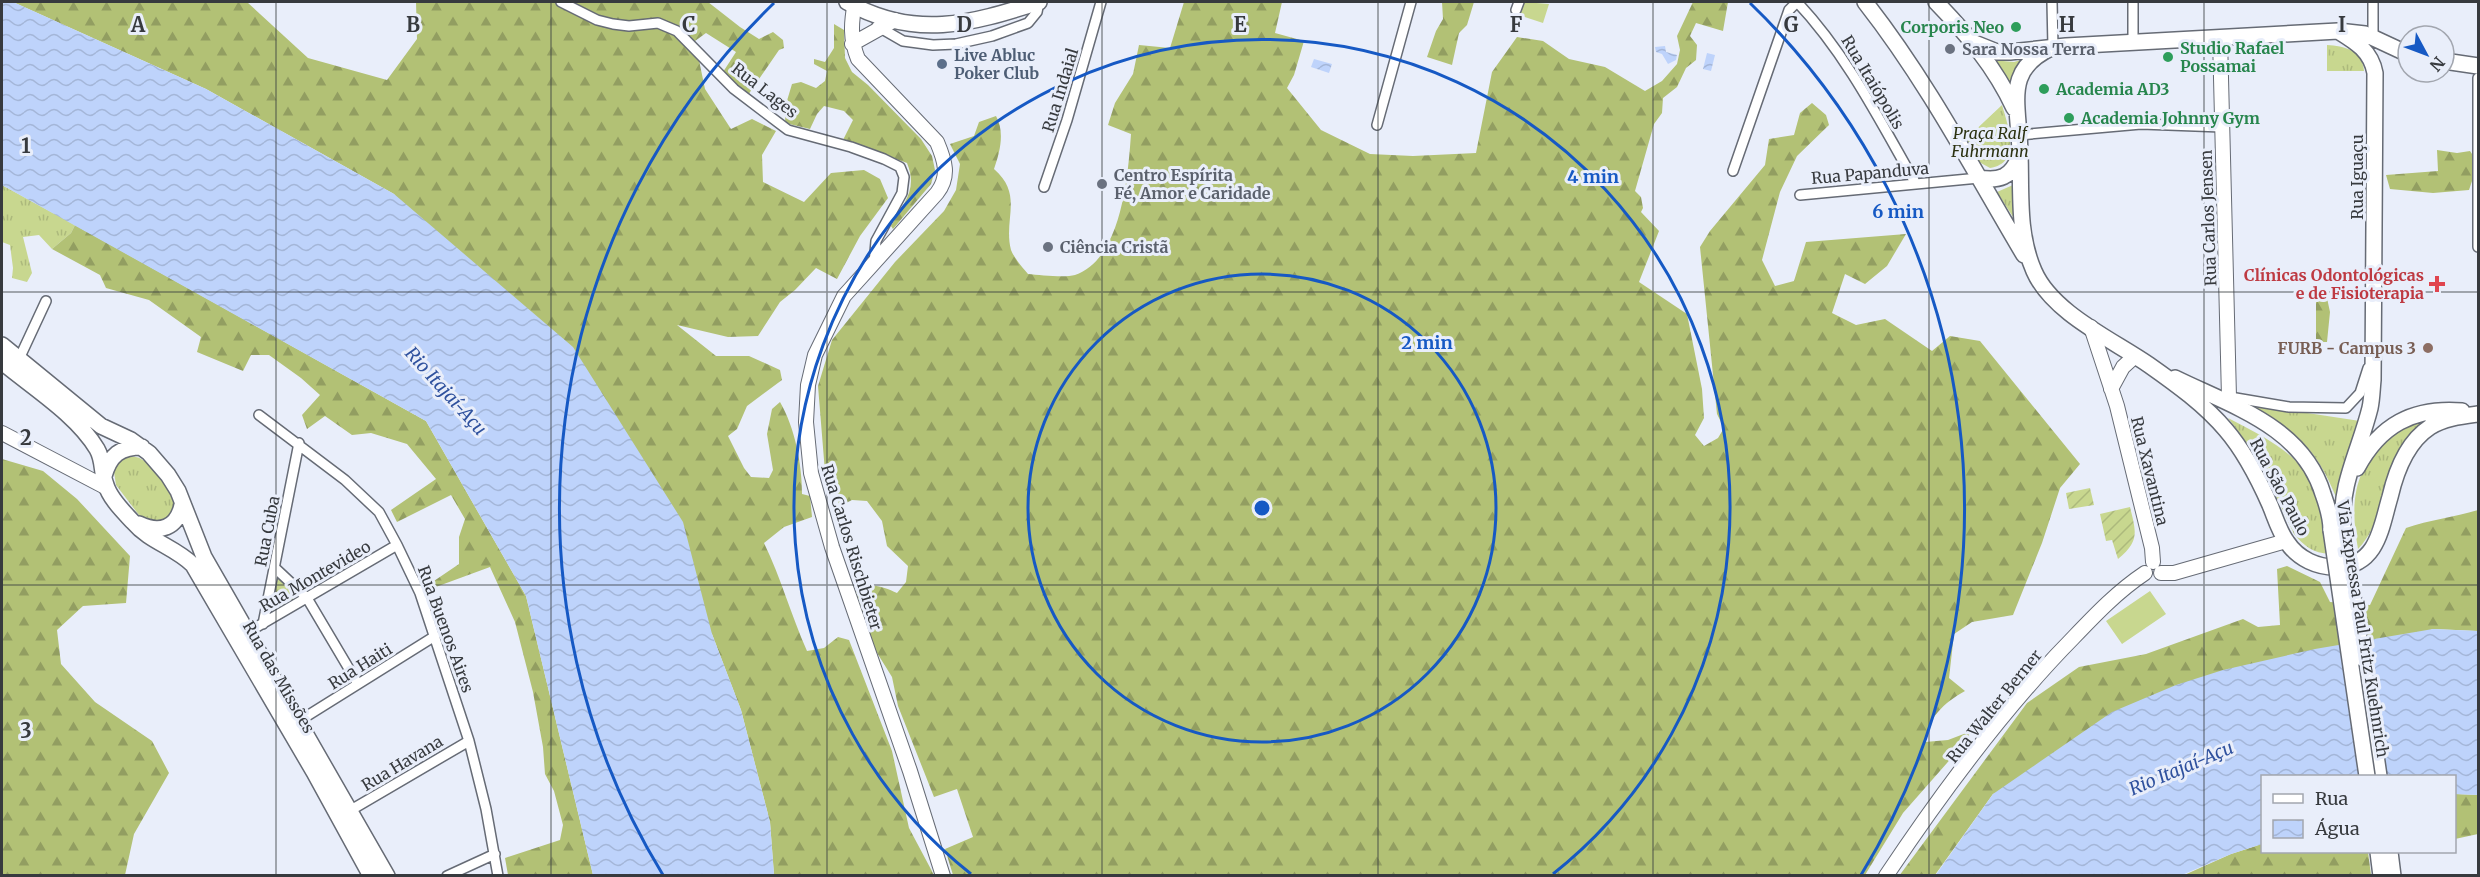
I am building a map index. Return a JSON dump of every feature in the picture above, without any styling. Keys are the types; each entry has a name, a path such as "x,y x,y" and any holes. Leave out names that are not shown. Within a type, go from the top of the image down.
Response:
{"main road":[{"path":"852,3 871,13 895,20 929,25 966,23 1039,2"},
{"path":"1865,2 1902,50 1925,85 2033,270"},
{"name":"Rua São Paulo","path":"1936,2 1972,42 2003,87 2016,114"},
{"path":"2053,47 2338,31 2373,37 2396,48"},
{"name":"Rua Iguaçu","path":"2338,31 2364,49 2372,59 2375,73 2374,340"},
{"name":"Rua São Paulo","path":"1972,42 1997,52 2053,47"},
{"name":"Rua São Paulo","path":"2053,47 2030,61 2021,72 2016,93 2021,219 2033,270 2051,296 2091,327 2151,366 2208,411 2234,439 2250,464 2286,541 2301,556 2318,565 2340,567 2360,561 2377,544 2396,478 2410,446 2431,427 2478,413"},
{"path":"2456,63 2478,68"},
{"path":"1979,178 1999,180 2016,165 2020,152"},
{"name":"Via Expressa Paul Fritz Kuehnrich","path":"2367,775 2337,529 2342,504 2371,406 2374,340"},
{"path":"2,345 101,426 142,447 168,475 178,491 182,505 176,521 163,529 155,530 131,520 105,482 102,461 96,447 69,417 2,362"},
{"name":"Via Expressa Paul Fritz Kuehnrich","path":"2151,366 2268,423 2296,446 2311,464 2337,529 2379,775"},
{"path":"2342,504 2363,457 2380,436 2396,423 2426,411 2451,410 2478,413"},
{"path":"105,482 112,457 118,451 130,447 142,447"},
{"name":"Rua das Missões","path":"182,505 204,557 387,876"},
{"name":"Rua das Missões","path":"131,520 151,539 181,553 193,565 371,876"},
{"path":"333,806 351,810"},
{"path":"2378,853 2381,876"},
{"path":"2390,853 2393,876"}],"street":[{"name":"Rua Lages","path":"561,2 597,20 629,26 658,23 676,31 734,89 788,130 851,147 900,167 904,177 902,193 876,241 874,264"},
{"path":"871,13 878,28 903,41 933,45 956,44 992,36 1028,22 1037,12 1039,2"},
{"name":"Rua Indaial","path":"1044,187 1077,87 1101,2"},
{"path":"1377,125 1411,2"},
{"path":"1733,171 1790,10 1797,2"},
{"name":"Rua Itaiópolis","path":"1797,2 1817,22 1850,68 1916,184"},
{"path":"2052,2 2053,47"},
{"path":"2133,2 2133,43"},
{"path":"2373,2 2373,37"},
{"path":"852,3 852,44 895,20"},
{"name":"Rua Carlos Jensen","path":"2220,38 2229,397"},
{"name":"Rua Carlos Rischbieter","path":"852,44 858,59 937,142 944,159 946,172 943,185 937,193 844,296 815,355 808,385 807,445 811,473 832,547 910,771 943,876"},
{"path":"2478,78 2478,247"},
{"path":"2019,135 2142,124 2222,128"},
{"name":"Rua Papanduva","path":"1800,195 1979,178"},
{"path":"19,358 46,301"},
{"name":"Rua Xavantina","path":"2091,327 2111,389 2151,548 2153,570"},
{"path":"2210,394 2289,407 2346,408 2360,393 2374,340"},
{"path":"2111,389 2123,367 2135,356"},
{"name":"Rua Buenos Aires","path":"259,414 345,480 379,512 397,545 420,594 469,741 486,809 498,876"},
{"path":"2,433 105,482"},
{"name":"Rua Cuba","path":"263,624 299,443"},
{"path":"2153,570 2174,573 2286,541"},
{"name":"Rua Montevideo","path":"248,633 397,545"},
{"path":"275,568 307,598 358,684"},
{"name":"Rua Walter Berner","path":"1887,876 1920,827 2019,695 2114,597 2153,570"},
{"name":"Rua Haiti","path":"299,721 435,636"},
{"name":"Rua Havana","path":"351,810 469,741"},
{"path":"447,876 495,854"}],"green space":[{"path":"13,2 247,2 308,58 387,80 417,39 416,2 708,2 759,39 773,32 783,40 784,48 779,50 748,95 736,87 723,72 736,52 706,33 695,41 705,89 731,129 752,119 776,131 762,155 763,182 804,202 831,173 864,170 880,179 888,198 860,236 837,279 816,268 780,302 758,336 728,337 677,325 716,356 749,356 780,370 782,380 747,406 737,429 728,436 751,477 769,478 773,470 767,434 772,409 780,402 794,435 801,471 802,494 810,496 812,517 784,527 764,543 807,651 824,648 838,637 849,640 892,751 909,828 934,875 774,875 770,822 741,710 712,634 394,194 206,89"},
{"path":"1184,2 1282,2 1275,33 1304,41 1294,75 1287,88 1321,130 1370,154 1413,156 1476,153 1492,72 1517,37 1543,41 1569,59 1605,67 1645,91 1662,81 1677,64 1680,50 1677,36 1693,2 1728,2 1723,31 1696,23 1690,36 1697,45 1696,60 1686,68 1677,87 1663,98 1662,113 1654,124 1635,191 1641,197 1643,208 1641,212 1659,231 1639,282 1687,314 1702,389 1704,418 1695,435 1704,446 1718,438 1724,428 1717,414 1700,247 1710,231 1765,165 1769,139 1794,135 1800,113 1812,103 1826,115 1829,125 1797,156 1780,192 1762,260 1775,286 1794,281 1806,242 1906,234 1887,266 1865,284 1845,274 1832,313 1856,325 1885,319 1932,351 1950,336 1980,341 2080,464 2060,488 2042,543 2013,615 1972,622 1954,634 1949,678 1965,691 1950,701 1933,718 1925,742 1948,740 1969,732 1969,738 1903,813 1865,875 953,875 945,849 973,837 957,789 934,797 898,706 892,677 874,648 856,592 870,585 897,593 906,582 908,566 887,546 882,521 867,501 852,500 840,506 825,472 818,386 832,340 895,262 944,211 956,190 960,164 950,144 974,136 979,122 996,116 999,122 1001,142 994,169 1008,188 1011,208 1009,239 1011,250 1019,263 1028,274 1052,276 1075,275 1091,266 1103,252 1113,234 1120,214 1128,171 1131,134 1108,125 1115,103 1133,74 1139,45 1170,48"},
{"path":"1442,2 1474,2 1467,25 1459,33 1452,65 1427,57 1443,19"},
{"path":"1524,2 1549,4 1543,23 1519,15"},
{"path":"834,24 844,30 845,58 852,72 868,85 921,139 932,156 935,170 931,184 893,229 891,226 905,203 910,188 910,172 907,163 843,140 853,120 844,111 824,106 817,114 810,129 785,123 786,104 792,84 801,82 816,88 825,81 827,71 814,64 814,59 825,62 834,48"},
{"path":"2327,45 2352,50 2360,58 2364,71 2327,71"},
{"path":"2024,59 2011,94 1992,60 2014,62"},
{"name":"Praça Ralf Fuhrmann","path":"2002,105 2009,133 2009,151 2006,159 2000,165 1990,168 1979,162 1966,139"},
{"path":"1994,113 2005,124 1986,142 1975,131"},
{"path":"2437,150 2457,153 2470,151 2473,178 2469,190 2433,193 2390,189 2386,175 2438,171"},
{"path":"2,185 75,225 71,233 52,249 39,235 23,237 32,273 27,282 12,278 10,245 2,242"},
{"path":"2013,185 2013,217 1997,192"},
{"path":"75,225 426,421 526,596 593,875 508,875 505,858 560,840 563,825 554,791 545,774 543,747 533,692 515,622 490,567 433,588 431,583 459,564 459,537 465,519 451,495 397,522 391,510 436,479 407,444 371,433 352,435 325,416 307,429 302,415 320,395 301,378 269,355 251,355 243,371 197,352 201,337 149,300 106,288 100,275 52,249 71,233"},
{"path":"2327,298 2330,312 2327,342 2316,342 2316,301"},
{"path":"2249,404 2360,421 2343,466 2336,497 2320,465 2302,442 2279,423"},
{"path":"2430,417 2399,450 2391,468 2377,516 2366,539 2358,549 2354,517 2361,474 2377,449 2401,425"},
{"path":"2228,418 2274,443 2303,469 2320,503 2330,554 2309,548 2294,534 2257,460"},
{"path":"127,457 138,457 154,468 165,481 172,496 174,511 163,522 153,523 142,519 116,485 114,472 118,462"},
{"path":"2,459 43,471 77,499 130,556 126,603 83,606 57,630 61,664 95,702 152,741 169,773 134,834 125,875 2,875"},
{"path":"2090,488 2094,505 2069,509 2066,493"},
{"path":"2130,507 2135,530 2133,541 2118,559 2112,540 2106,541 2100,514"},
{"path":"2478,510 2478,631 2433,629 1993,794 1935,875 1899,876 2027,703 2079,667 2146,654 2243,619 2258,627 2280,625 2277,569 2287,566 2320,582 2330,602 2370,605 2406,528"},
{"path":"278,576 301,598 272,614"},
{"path":"2150,591 2166,614 2122,644 2106,621"},
{"path":"2456,794 2478,795 2478,834 2456,839"},
{"path":"2261,844 2261,853 2368,853 2371,875 2182,876 2231,854"}],"water":[{"name":"Rio Itajaí-Açu","path":"2,2 13,2 206,89 394,194 573,347 683,522 712,634 741,710 770,822 774,875 593,875 526,596 426,421 2,185"},
{"path":"1665,46 1666,52 1677,55 1676,60 1668,64 1662,54 1656,52 1655,47"},
{"path":"1707,53 1715,55 1711,71 1703,69"},
{"path":"1314,59 1332,64 1329,73 1311,67"},
{"name":"Rio Itajaí-Açu","path":"2433,629 2478,631 2478,795 2456,794 2456,775 2261,775 2261,844 2231,854 2182,875 1935,876 1993,794 2112,712 2176,685 2223,670 2315,649"}],"place":[{"name":"Corporis Neo","path":"2016,27"},
{"name":"Sara Nossa Terra","path":"1950,49"},
{"name":"Studio Rafael Possamai","path":"2168,57"},
{"name":"Live Abluc Poker Club","path":"942,64"},
{"name":"Academia AD3","path":"2044,89"},
{"name":"Academia Johnny Gym","path":"2069,118"},
{"name":"Centro Espírita Fé, Amor e Caridade","path":"1102,184"},
{"name":"Ciência Cristã","path":"1048,247"},
{"name":"Clínicas Odontológicas e de Fisioterapia","path":"2437,284"},
{"name":"FURB - Campus 3","path":"2428,348"}]}
